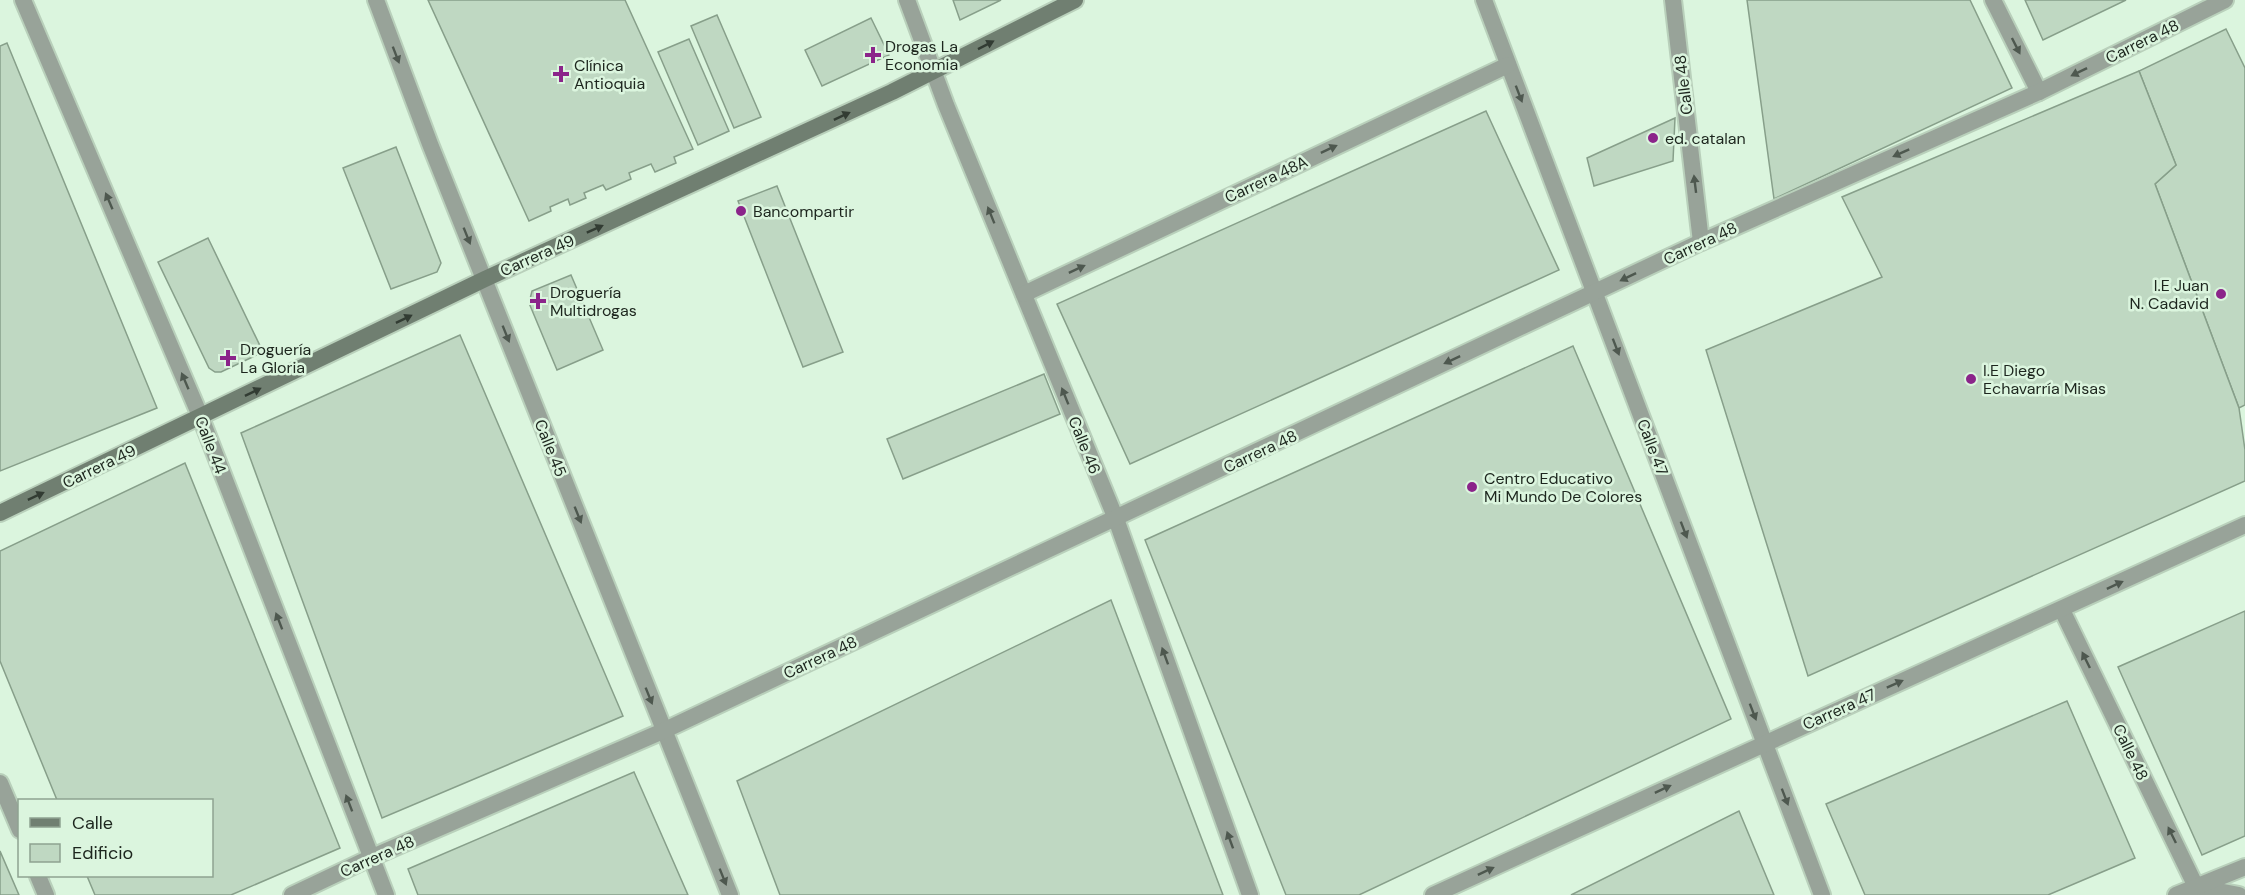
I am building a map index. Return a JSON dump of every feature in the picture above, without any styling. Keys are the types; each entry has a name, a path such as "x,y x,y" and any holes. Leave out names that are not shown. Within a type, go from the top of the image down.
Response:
{"main road":[{"name":"Carrera 49","path":"0,513 485,279 934,72 1075,0"}],"street":[{"name":"Calle 44","path":"23,0 201,418 386,895"},
{"name":"Calle 45","path":"376,0 430,144 730,895"},
{"name":"Calle 46","path":"907,0 934,72 1116,519 1250,895"},
{"name":"Calle 47","path":"1484,0 1822,895"},
{"name":"Calle 48","path":"1673,0 1701,242"},
{"path":"1993,0 2039,92"},
{"name":"Carrera 48","path":"292,895 370,858 663,731 1701,242 2039,92 2225,0"},
{"name":"Carrera 48A","path":"1024,294 1508,65"},
{"name":"Carrera 47","path":"1433,895 2245,525"},
{"name":"Calle 48","path":"2062,610 2199,891"},
{"path":"0,783 18,825"},
{"path":"2199,891 2245,867"},
{"path":"38,877 46,895"},
{"path":"2176,895 2199,891 2239,895"}],"building":[{"name":"Clínica Antioquia","path":"428,0 625,0 693,149 674,157 676,163 655,172 651,164 629,173 631,179 606,190 603,185 584,193 586,198 570,205 568,199 550,207 551,211 529,221"},
{"path":"953,0 1001,0 960,20"},
{"path":"1747,0 1970,0 2012,88 1774,199"},
{"path":"2025,0 2126,0 2043,40"},
{"path":"717,15 761,117 734,128 691,26"},
{"path":"871,18 889,55 822,86 805,50"},
{"name":"I.E Juan N. Cadavid","path":"2226,29 2245,68 2245,405 2239,408 2155,184 2176,165 2139,71"},
{"path":"689,39 729,131 698,145 658,52"},
{"path":"7,43 157,408 0,471 0,46"},
{"name":"I.E Diego Echavarría Misas","path":"2139,71 2176,165 2155,184 2239,408 2245,450 2245,481 1808,676 1706,350 1882,277 1842,197"},
{"path":"1486,111 1559,270 1130,464 1057,304"},
{"name":"ed. catalan","path":"1675,118 1673,161 1594,186 1587,158"},
{"path":"396,147 441,263 437,272 391,289 343,168"},
{"path":"777,186 843,352 803,367 738,201"},
{"path":"208,238 263,352 221,372 215,372 209,368 158,262"},
{"path":"571,275 603,350 557,370 529,303 532,291"},
{"path":"460,335 623,716 382,818 241,433"},
{"path":"1573,346 1731,719 1359,895 1286,895 1145,540"},
{"path":"1044,374 1060,414 903,479 887,439"},
{"path":"185,463 340,848 231,895 95,895 87,877 213,877 213,799 57,799 0,661 0,551"},
{"path":"1111,600 1223,895 780,895 737,781"},
{"path":"2245,611 2245,836 2202,855 2118,667"},
{"path":"2067,701 2135,858 2048,895 1865,895 1826,804"},
{"path":"634,772 688,895 418,895 408,869"},
{"path":"1739,811 1774,895 1571,895"},
{"path":"0,851 19,895 0,895"}],"place":[{"name":"Drogas La Economia","path":"873,55"},
{"name":"Clínica Antioquia","path":"561,74"},
{"name":"ed. catalan","path":"1653,138"},
{"name":"Bancompartir","path":"741,211"},
{"name":"I.E Juan N. Cadavid","path":"2221,294"},
{"name":"Droguería Multidrogas","path":"538,301"},
{"name":"Droguería La Gloria","path":"228,358"},
{"name":"I.E Diego Echavarría Misas","path":"1971,379"},
{"name":"Centro Educativo Mi Mundo De Colores","path":"1472,487"}]}
